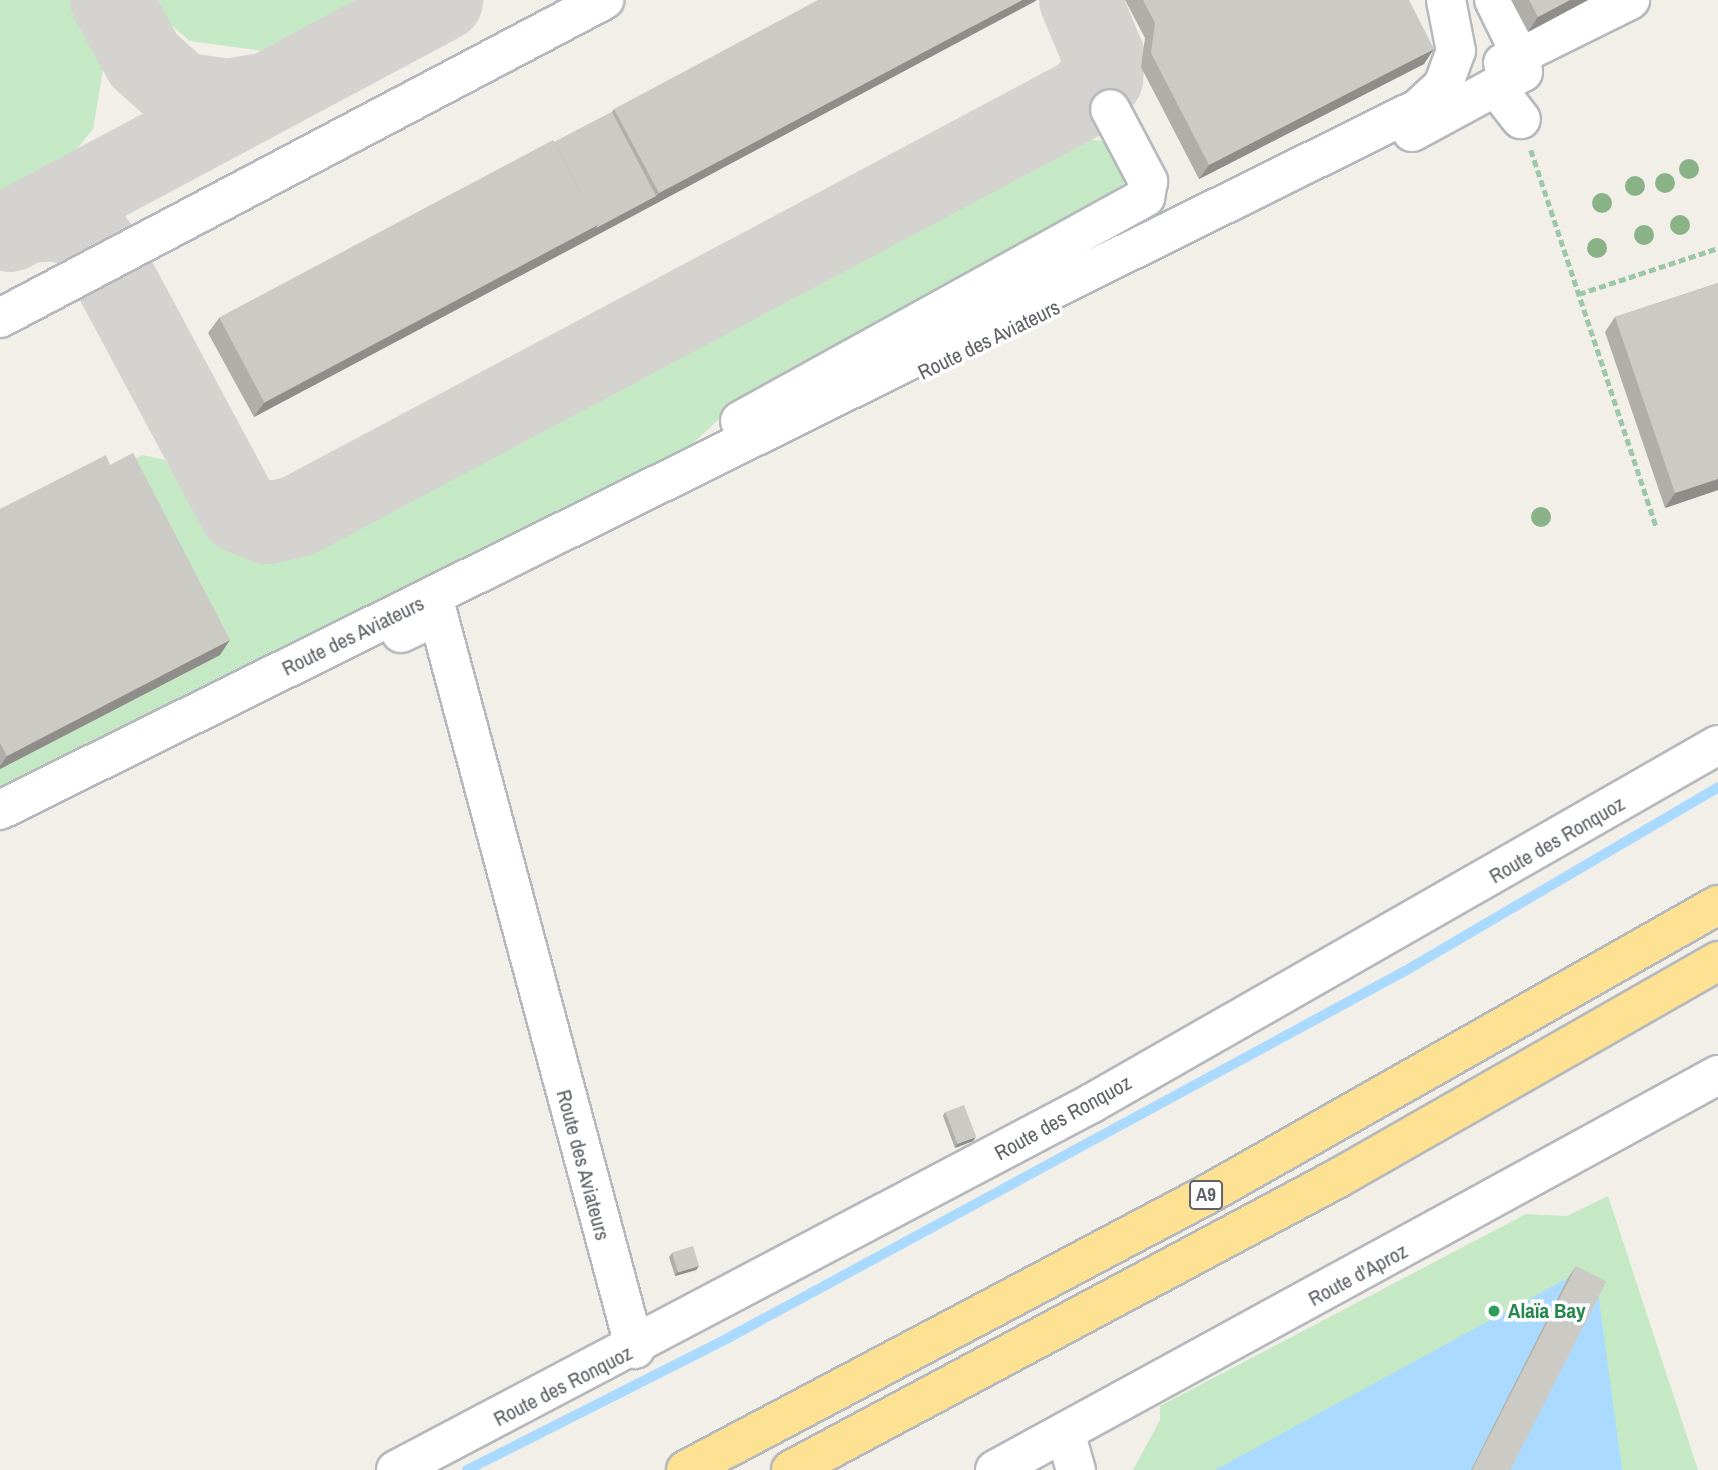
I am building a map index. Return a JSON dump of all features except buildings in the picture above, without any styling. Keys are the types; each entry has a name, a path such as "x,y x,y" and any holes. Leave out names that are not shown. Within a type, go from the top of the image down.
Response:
{"highway":[{"name":"A9","path":"686,1470 1208,1195 1718,905"},
{"name":"A9","path":"791,1470 1289,1205 1718,961"}],"street":[{"path":"0,318 604,0"},
{"name":"Route des Aviateurs","path":"8,819 706,463 1419,108 1443,86 1456,51 1446,0"},
{"path":"1494,0 1507,69 1521,119"},
{"name":"Route des Aviateurs","path":"8,819 438,615 1507,69 1630,0"},
{"path":"706,463 744,416 1145,197 1148,181 1110,109"},
{"name":"Route des Aviateurs","path":"438,615 635,1349"},
{"name":"Route des Ronquoz","path":"396,1470 635,1349 1385,940 1718,745"},
{"name":"Route d'Aproz","path":"995,1470 1718,1075"},
{"path":"1066,1432 1076,1470"}],"path":[{"path":"1521,119 1656,526"},
{"path":"1579,294 1718,248"}],"green space":[{"path":"0,0 82,0 104,64 93,129 53,179 0,208"},
{"path":"142,0 393,0 294,49 264,51 190,41"},
{"path":"1072,139 1111,141 1128,177 1122,185 729,410 678,457 0,794 0,519 143,455 165,460 215,539 248,555 291,557"},
{"name":"Alaïa Bay","path":"1608,1196 1698,1470 1133,1470 1160,1420 1160,1406 1526,1214 1567,1216"}],"water":[{"path":"1568,1278 1471,1470 1215,1470"},
{"path":"1598,1292 1622,1470 1508,1470"}],"waterway":[{"path":"467,1470 730,1337 1405,971 1718,787"}],"taxiway":[{"path":"111,0 144,60 181,93 228,100 268,93"},
{"path":"10,231 442,0"},
{"path":"28,222 57,220 83,229 100,251 240,512 267,523 296,517 1083,98 1102,78 1104,57 1080,0"}],"place":[{"name":"Alaïa Bay","path":"1494,1311"}]}
